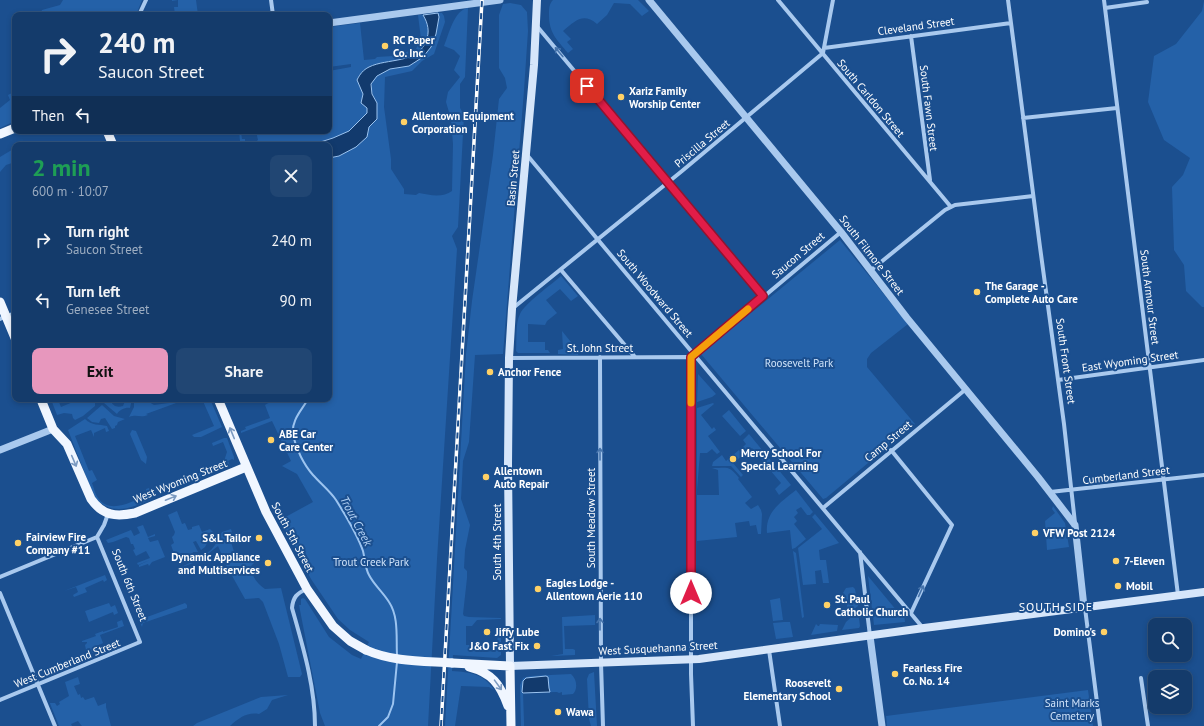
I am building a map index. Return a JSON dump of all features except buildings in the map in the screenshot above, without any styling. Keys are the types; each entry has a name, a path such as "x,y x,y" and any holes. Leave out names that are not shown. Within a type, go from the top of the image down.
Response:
{"main road":[{"name":"Basin Street","path":"509,358 534,65 537,0"},
{"path":"0,134 12,129"},
{"path":"0,302 3,318 12,333"},
{"name":"South 4th Street","path":"509,358 508,464 511,726"},
{"path":"42,402 53,429 67,444 91,499 94,504 108,514"},
{"name":"South 5th Street","path":"219,402 266,512 307,588"},
{"name":"West Wyoming Street","path":"108,514 126,515 135,513 246,467"},
{"name":"West Susquehanna Street","path":"307,588 333,626 350,641 378,655 399,659 510,666 691,660 1204,592"},
{"path":"452,662 476,669 493,678 503,692 511,714"}],"street":[{"path":"140,12 146,0"},
{"path":"271,0 273,12"},
{"path":"332,23 500,0"},
{"name":"South Filmore Street","path":"649,0 841,232 907,318 1050,492 1075,525"},
{"name":"South Carldon Street","path":"778,0 951,207"},
{"path":"823,53 833,0"},
{"name":"South Front Street","path":"1008,0 1058,380 1084,607 1100,726"},
{"name":"South Armour Street","path":"1104,0 1178,596"},
{"path":"1105,8 1147,2"},
{"name":"Cleveland Street","path":"824,48 1011,23"},
{"path":"536,25 763,296"},
{"name":"South Fawn Street","path":"911,36 930,182"},
{"name":"Priscilla Street","path":"512,309 598,240 823,53"},
{"path":"1023,118 1117,108"},
{"name":"South Woodward Street","path":"526,154 692,356 924,628"},
{"path":"870,271 945,210 955,205 1033,196"},
{"name":"Saucon Street","path":"692,356 841,232"},
{"path":"561,270 635,357"},
{"path":"692,356 691,660 693,726"},
{"name":"St. John Street","path":"509,358 692,356"},
{"name":"South Meadow Street","path":"600,357 600,663 603,726"},
{"name":"East Wyoming Street","path":"1058,380 1204,360"},
{"name":"Camp Street","path":"822,508 966,389"},
{"path":"0,450 53,429"},
{"path":"891,450 952,525 911,613"},
{"name":"Cumberland Street","path":"1050,492 1204,475"},
{"path":"0,577 97,537 108,514"},
{"name":"South 6th Street","path":"97,537 140,642"},
{"path":"860,552 882,726"},
{"name":"South 5th Street","path":"307,588 299,592 295,597 292,608 307,662 315,710 315,726"},
{"path":"0,592 55,726"},
{"name":"West Cumberland Street","path":"0,700 140,642"},
{"path":"770,650 780,726"},
{"path":"1141,678 1148,726"}],"green space":[{"path":"63,0 142,0 137,12 41,12 42,10 60,5"},
{"path":"178,0 196,0 198,12 175,12 174,7 178,7"},
{"path":"553,0 638,0 649,11 642,16 630,4 614,3 607,15 597,24 592,20 583,18 575,21 563,31 571,39 567,42 573,49 568,53 554,36 550,27 549,9"},
{"path":"1204,1 1204,307 1202,307 1186,291 1184,265 1174,250 1172,187 1183,175 1190,158 1164,140 1148,102 1154,56 1176,44 1202,11"},
{"path":"510,3 521,5 527,12 528,31 503,354 475,355 469,442 463,461 461,499 470,525 465,550 464,568 467,571 467,578 463,614 464,616 469,617 501,618 477,620 472,626 466,626 466,645 472,645 476,650 482,652 494,651 497,648 498,628 501,626 501,655 497,658 453,655 452,671 471,673 481,677 486,680 494,690 489,687 461,686 455,726 445,726 466,354 493,155 499,99 507,88 505,78 499,68 499,15 503,4"},
{"name":"Trout Creek Park","path":"468,8 465,77 460,84 460,108 464,115 458,227 452,236 457,249 428,726 325,726 320,713 299,605 301,605 301,599 305,599 329,637 352,655 361,659 369,642 350,630 338,619 311,579 280,520 313,502 297,474 282,466 291,461 272,421 241,433 241,431 246,429 245,427 270,418 265,405 270,402 332,402 332,142 255,142 258,140 257,134 332,134 332,70 351,67 351,64 332,67 332,27 360,23 364,60 375,59 377,57 393,56 416,49 421,39 418,15 423,15 427,24 428,36 423,48 413,56 370,66 372,123 377,103 372,91 375,77 384,71 409,65 436,34 438,13 442,13 445,22 434,54 422,61 412,71 385,77 384,107 391,169 404,189 404,194 416,195 419,193 427,195 444,195 452,191 453,144 451,119 446,102 448,92 460,77 454,70 460,56 454,50 444,46 450,29 459,13"},
{"path":"12,93 12,122 0,128 0,108 10,100 8,95"},
{"name":"Trout Creek Park","path":"239,134 241,134 242,139 245,139 245,142 238,142 240,141"},
{"path":"12,150 12,163 6,165 0,172 0,157"},
{"name":"Roosevelt Park","path":"840,240 908,324 871,353 867,359 867,367 915,424 823,499 701,354"},
{"path":"561,276 578,296 571,301 560,289 546,300 557,313 547,321 545,325 528,324 528,342 545,342 545,350 548,350 550,353 518,353 516,351 516,332 520,314 533,300"},
{"path":"562,331 579,352 578,355 558,354 558,350 563,349"},
{"path":"698,374 716,394 712,397 697,402"},
{"path":"52,402 59,402 61,407 73,402 95,402 95,406 83,416 75,420 72,414 64,413 57,415"},
{"path":"112,402 113,405 119,407 123,406 125,402 131,402 130,408 123,409 117,414 104,403"},
{"path":"134,402 149,402 154,405 179,402 146,414 148,415 129,417 134,407"},
{"path":"203,402 211,402 222,427 201,437 194,437 192,435 214,426"},
{"path":"713,403 714,404 701,415 712,429 714,427 716,430 708,436 720,452 717,454 712,449 707,453 700,453 697,490 697,408"},
{"path":"102,405 114,416 125,419 118,422 115,428 112,429 105,418 101,419 99,423 92,422 87,418"},
{"path":"729,410 746,431 740,436 722,416"},
{"path":"85,419 93,424 107,426 109,431 106,432 105,428 94,433 94,437 91,430 75,436 89,471 92,470 97,480 92,483 98,498 109,506 122,505 147,495 146,489 149,488 153,497 152,499 129,508 115,509 101,503 94,497 68,430"},
{"path":"132,430 136,431 147,457 146,464 141,460 130,434"},
{"path":"749,434 791,485 779,495 775,489 781,483 770,470 773,468 770,465 768,467 752,448 746,453 742,448 746,444 743,440"},
{"path":"227,438 234,457 234,460 232,459 228,461 230,466 166,492 163,491 160,483 165,483 167,486 223,464 227,452 223,442 213,446 212,443"},
{"path":"739,450 743,455 733,463 743,475 741,477 731,466 712,466 713,462 722,455 726,461"},
{"path":"712,468 728,468 739,478 738,479 752,497 745,503 751,509 758,505 761,510 761,534 758,534 756,525 750,526 749,521 735,523 737,537 697,541 697,495 719,495 718,470"},
{"path":"796,490 813,512 810,515 807,515 801,507 796,510 798,513 794,517 797,521 794,524 806,539 792,549 790,530 767,533 767,526 771,513 775,508"},
{"path":"1053,506 1065,523 1069,547 1047,550 1045,521 1055,513 1052,509"},
{"path":"177,511 182,524 185,523 188,530 199,525 202,532 210,529 213,532 205,547 201,550 196,541 193,542 198,552 193,552 191,556 184,557 182,553 179,555 182,560 177,562 171,545 174,543 172,537 175,532 168,515"},
{"path":"815,514 839,543 819,550 820,560 826,560 829,583 823,583 821,570 815,571 816,584 803,585 798,548 822,529 812,517"},
{"path":"143,525 148,537 155,534 155,536 148,538 150,542 158,540 165,557 152,562 149,566 148,564 139,567 139,565 150,560 138,565 137,563 150,558 146,551 136,556 133,550 135,549 133,544 131,544 129,538 126,537 108,543 106,540 131,530 134,536 140,533 137,527"},
{"path":"231,529 234,540 231,542 237,561 255,556 251,570 257,582 265,589 281,588 302,674 300,677 288,677 279,644 263,602 259,598 245,599 226,565 218,546 199,561 179,568 198,559 211,550 222,532"},
{"path":"793,551 796,553 804,617 802,618"},
{"path":"105,575 107,580 104,582 103,580 85,588 87,592 74,597 73,595 78,592 76,587 64,591"},
{"path":"868,576 897,611 904,614 905,622 874,625"},
{"path":"853,587 855,589 858,606 850,612 846,611 847,601 843,593 846,588"},
{"path":"780,598 783,620 773,621 770,600"},
{"path":"109,603 111,607 115,605 118,613 114,615 113,612 89,622 85,611"},
{"path":"185,603 187,608 143,623 142,627 139,620"},
{"path":"858,611 859,628 842,630 846,622"},
{"path":"595,615 595,625 564,626 565,649 575,650 575,655 551,656 563,654 562,617"},
{"path":"122,620 124,626 100,635 103,643 95,647 96,651 104,648 88,655 92,653 90,648 86,650 85,645 87,642 82,641 96,636 95,634 118,627 117,622"},
{"path":"790,622 793,637 776,639 773,623"},
{"path":"816,624 818,626 820,624 838,625 837,631 811,635"},
{"path":"594,672 597,726 591,726 589,719 587,679 589,674"},
{"path":"571,674 575,679 576,684 576,689 573,694 562,695 562,692 523,693 524,726 521,726 520,685 523,678 530,676"},
{"path":"78,677 80,684 74,686 78,695 80,694 81,698 83,697 85,700 94,697 98,706 106,703 111,726 82,726 78,721 71,724 72,726 59,726 45,691 50,703 55,703 57,706 60,704 59,702 69,696 65,682"},
{"name":"Saint Marks Cemetery","path":"1088,690 1093,726 887,726 886,716"},
{"path":"288,695 272,700 267,709 259,714 243,716 230,726 193,726 261,697"}],"shaded area":[{"path":"438,13 439,17 436,34 431,47 423,57 409,66 390,69 377,76 371,84 372,94 377,103 377,119 369,127 367,137 356,147 339,156 332,157 332,142 320,142 349,131 367,113 367,108 361,103 363,94 357,80 363,71 376,64 409,57 416,54 422,48 428,34 427,24 423,15"},
{"path":"548,677 550,692 522,692 523,681 526,678"}],"waterway":[{"name":"Trout Creek","path":"306,402 295,420 293,435 296,446 310,471 334,497 344,512 361,545 369,575 387,598 392,608 396,621 397,655"},
{"name":"Trout Creek","path":"379,726 388,717 393,704 397,662"}],"railway":[{"path":"441,726 482,0"}],"slow traffic":[{"path":"691,403 691,357 748,309"}],"place":[{"name":"RC Paper Co. Inc.","path":"385,46"},
{"name":"Xariz Family Worship Center","path":"621,97"},
{"name":"Allentown Equipment Corporation","path":"404,122"},
{"name":"The Garage - Complete Auto Care","path":"977,292"},
{"name":"Anchor Fence","path":"490,372"},
{"name":"ABE Car Care Center","path":"271,440"},
{"name":"Mercy School For Special Learning","path":"733,459"},
{"name":"Allentown Auto Repair","path":"486,477"},
{"name":"VFW Post 2124","path":"1035,533"},
{"name":"S&L Tailor","path":"259,538"},
{"name":"Fairview Fire Company #11","path":"18,543"},
{"name":"7-Eleven","path":"1116,561"},
{"name":"Dynamic Appliance and Multiservices","path":"268,563"},
{"name":"Mobil","path":"1118,586"},
{"name":"Eagles Lodge - Allentown Aerie 110","path":"538,589"},
{"name":"St. Paul Catholic Church","path":"827,605"},
{"name":"Jiffy Lube","path":"487,632"},
{"name":"Domino's","path":"1104,632"},
{"name":"J&O Fast Fix","path":"537,646"},
{"name":"Fearless Fire Co. No. 14","path":"895,674"},
{"name":"Roosevelt Elementary School","path":"839,689"},
{"name":"Wawa","path":"558,712"}],"district":[{"name":"SOUTH SIDE","path":"1056,607"}],"route":[{"path":"587,86 763,296 691,357 691,593"}]}
